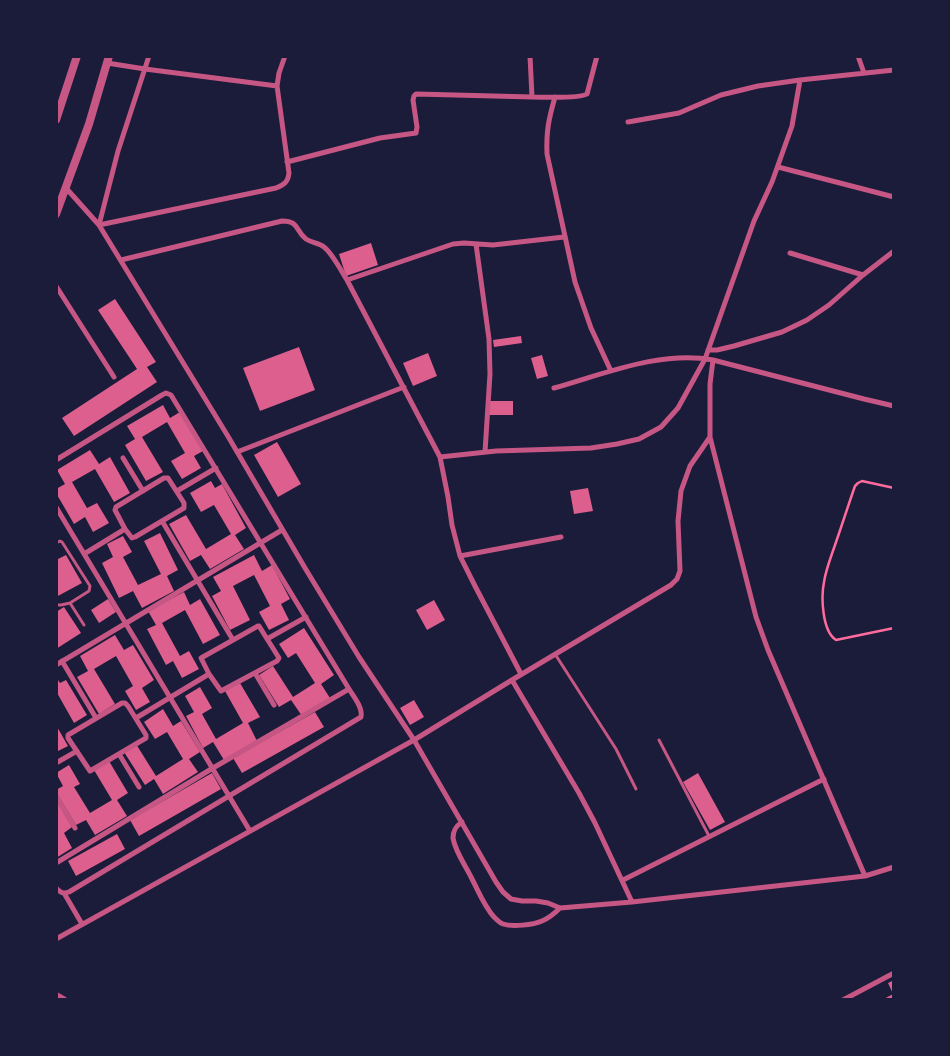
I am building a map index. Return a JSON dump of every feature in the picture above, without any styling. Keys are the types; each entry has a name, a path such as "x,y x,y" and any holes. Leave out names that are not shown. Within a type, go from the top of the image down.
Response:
{"street":[{"path":"56,120 77,56"},
{"path":"99,225 118,151 149,56"},
{"path":"99,225 283,185 288,179 289,173 277,86 285,56"},
{"path":"530,56 532,97"},
{"path":"288,162 380,138 416,133 417,127 413,100 416,94 582,97 587,94 597,56"},
{"path":"858,56 864,73"},
{"path":"56,214 89,124 108,60 145,69 277,86"},
{"path":"628,122 679,114 737,90 800,80 894,70"},
{"path":"440,457 485,452 591,448 639,438 661,427 678,408 705,359 754,222 778,167 792,126 800,80"},
{"path":"555,97 546,134 547,154 575,282 591,328 611,372"},
{"path":"778,167 894,197"},
{"path":"66,188 99,225 121,260 359,657 414,740 496,882 511,899 522,902 536,901 548,903 560,908 632,902 865,876 894,867"},
{"path":"121,260 282,221 293,223 307,240 326,248 348,280 440,457 452,525 460,556 474,586 522,674"},
{"path":"348,280 443,247 464,243 493,245 564,237"},
{"path":"476,244 489,338 490,374 485,452"},
{"path":"708,350 734,346 782,332 807,320 829,305 894,251"},
{"path":"790,253 863,275"},
{"path":"56,286 114,377"},
{"path":"554,388 646,361 691,357 713,360 894,406"},
{"path":"713,360 710,384 710,437 756,617 768,650 865,876"},
{"path":"237,452 404,387"},
{"path":"56,460 162,395 166,393 171,395 306,617 362,714 361,717 64,894"},
{"path":"56,939 414,740 671,585 677,579 680,571 678,521 681,491 690,466 710,437"},
{"path":"123,458 143,491"},
{"path":"177,491 216,468"},
{"path":"166,477 184,503 184,508 132,538 125,529 115,508 143,491 166,477"},
{"path":"56,507 250,831"},
{"path":"162,521 233,640"},
{"path":"84,554 125,529"},
{"path":"56,665 282,530"},
{"path":"460,556 561,537"},
{"path":"267,639 306,617"},
{"path":"259,626 279,660 221,692 201,658 233,640 259,626"},
{"path":"62,661 96,718"},
{"path":"255,673 274,705"},
{"path":"136,718 209,674"},
{"path":"512,680 579,793 632,902"},
{"path":"56,863 213,768 349,689"},
{"path":"122,703 126,703 146,734 146,738 90,771 68,738 68,735 96,718 122,703"},
{"path":"56,763 77,751"},
{"path":"119,754 139,787"},
{"path":"622,880 824,780"},
{"path":"56,796 75,828"},
{"path":"462,822 454,829 453,837 456,848 486,906 494,917 502,924 530,924 541,922 560,908"},
{"path":"56,888 64,894 82,924"},
{"path":"843,1000 894,973"},
{"path":"56,996 63,1000"}],"lane":[{"path":"56,544 62,542 64,544 90,586 89,591 70,603 56,604"},
{"path":"70,603 84,625"},
{"path":"555,654 616,749 636,789"},
{"path":"660,740 709,837"}],"path":[{"path":"894,488 862,481 855,486 823,583 824,616 828,630 836,640 894,628"}],"building":[{"path":"371,243 378,265 346,276 339,254"},
{"path":"115,299 156,362 147,367 157,382 74,436 62,418 137,369 98,310"},
{"path":"521,336 522,343 494,347 493,340"},
{"path":"299,347 315,390 260,411 243,368"},
{"path":"428,353 437,376 413,386 403,363"},
{"path":"542,355 548,376 537,379 531,358"},
{"path":"489,401 513,401 513,415 489,415"},
{"path":"163,405 170,418 180,412 203,451 194,456 201,468 182,479 171,461 185,453 167,422 142,437 163,472 146,481 125,445 135,439 127,426"},
{"path":"277,442 301,484 278,497 254,455"},
{"path":"90,450 99,464 110,457 130,493 114,502 95,469 72,482 87,508 97,503 109,523 93,532 85,517 74,524 56,493 56,489 65,484 57,470"},
{"path":"211,481 215,488 222,484 246,528 235,535 244,549 210,569 201,555 190,561 169,524 186,515 206,549 231,534 214,505 201,512 190,493"},
{"path":"588,488 593,511 574,514 570,491"},
{"path":"160,533 178,570 167,576 174,591 142,608 133,591 119,598 102,563 113,557 107,544 123,536 132,552 123,557 138,585 161,574 144,541"},
{"path":"66,555 82,583 56,597 56,560"},
{"path":"254,555 262,571 272,565 290,599 281,604 289,620 269,630 259,612 270,606 254,575 233,586 250,620 230,630 212,596 221,591 213,577"},
{"path":"184,592 190,605 200,599 220,635 203,644 185,610 162,623 180,656 189,651 199,669 182,678 173,661 166,665 147,629 156,625 148,611"},
{"path":"108,599 116,612 99,623 91,610"},
{"path":"434,600 445,620 427,630 416,610"},
{"path":"64,607 81,633 56,649 56,612"},
{"path":"304,628 334,675 321,684 330,698 302,716 291,700 279,707 259,675 273,666 293,697 315,683 296,653 288,658 279,644"},
{"path":"115,635 124,650 133,645 154,680 142,688 150,702 136,710 125,691 133,686 116,656 94,669 115,704 99,714 77,677 88,671 80,656"},
{"path":"56,677 60,683 66,680 87,715 74,723 56,691"},
{"path":"240,683 260,717 248,723 257,741 224,760 213,742 203,748 186,716 194,712 185,696 200,687 212,708 202,714 216,739 243,723 225,691"},
{"path":"414,700 424,717 410,725 400,708"},
{"path":"163,709 173,726 181,721 200,752 189,759 198,772 163,794 154,779 145,785 124,752 136,744 156,776 183,759 167,732 155,739 144,722"},
{"path":"315,712 324,727 242,773 233,758"},
{"path":"56,725 68,746 56,752"},
{"path":"109,761 128,793 117,800 127,816 95,835 86,820 76,825 56,792 56,790 63,786 56,773 69,765 80,784 74,787 90,813 112,800 94,770"},
{"path":"212,773 221,789 139,836 130,820"},
{"path":"698,773 725,822 710,830 683,782"},
{"path":"56,800 72,827 64,833 72,848 56,858"},
{"path":"117,834 125,849 76,876 68,861"},
{"path":"894,980 894,1000 882,1000 893,994 888,983"}]}
